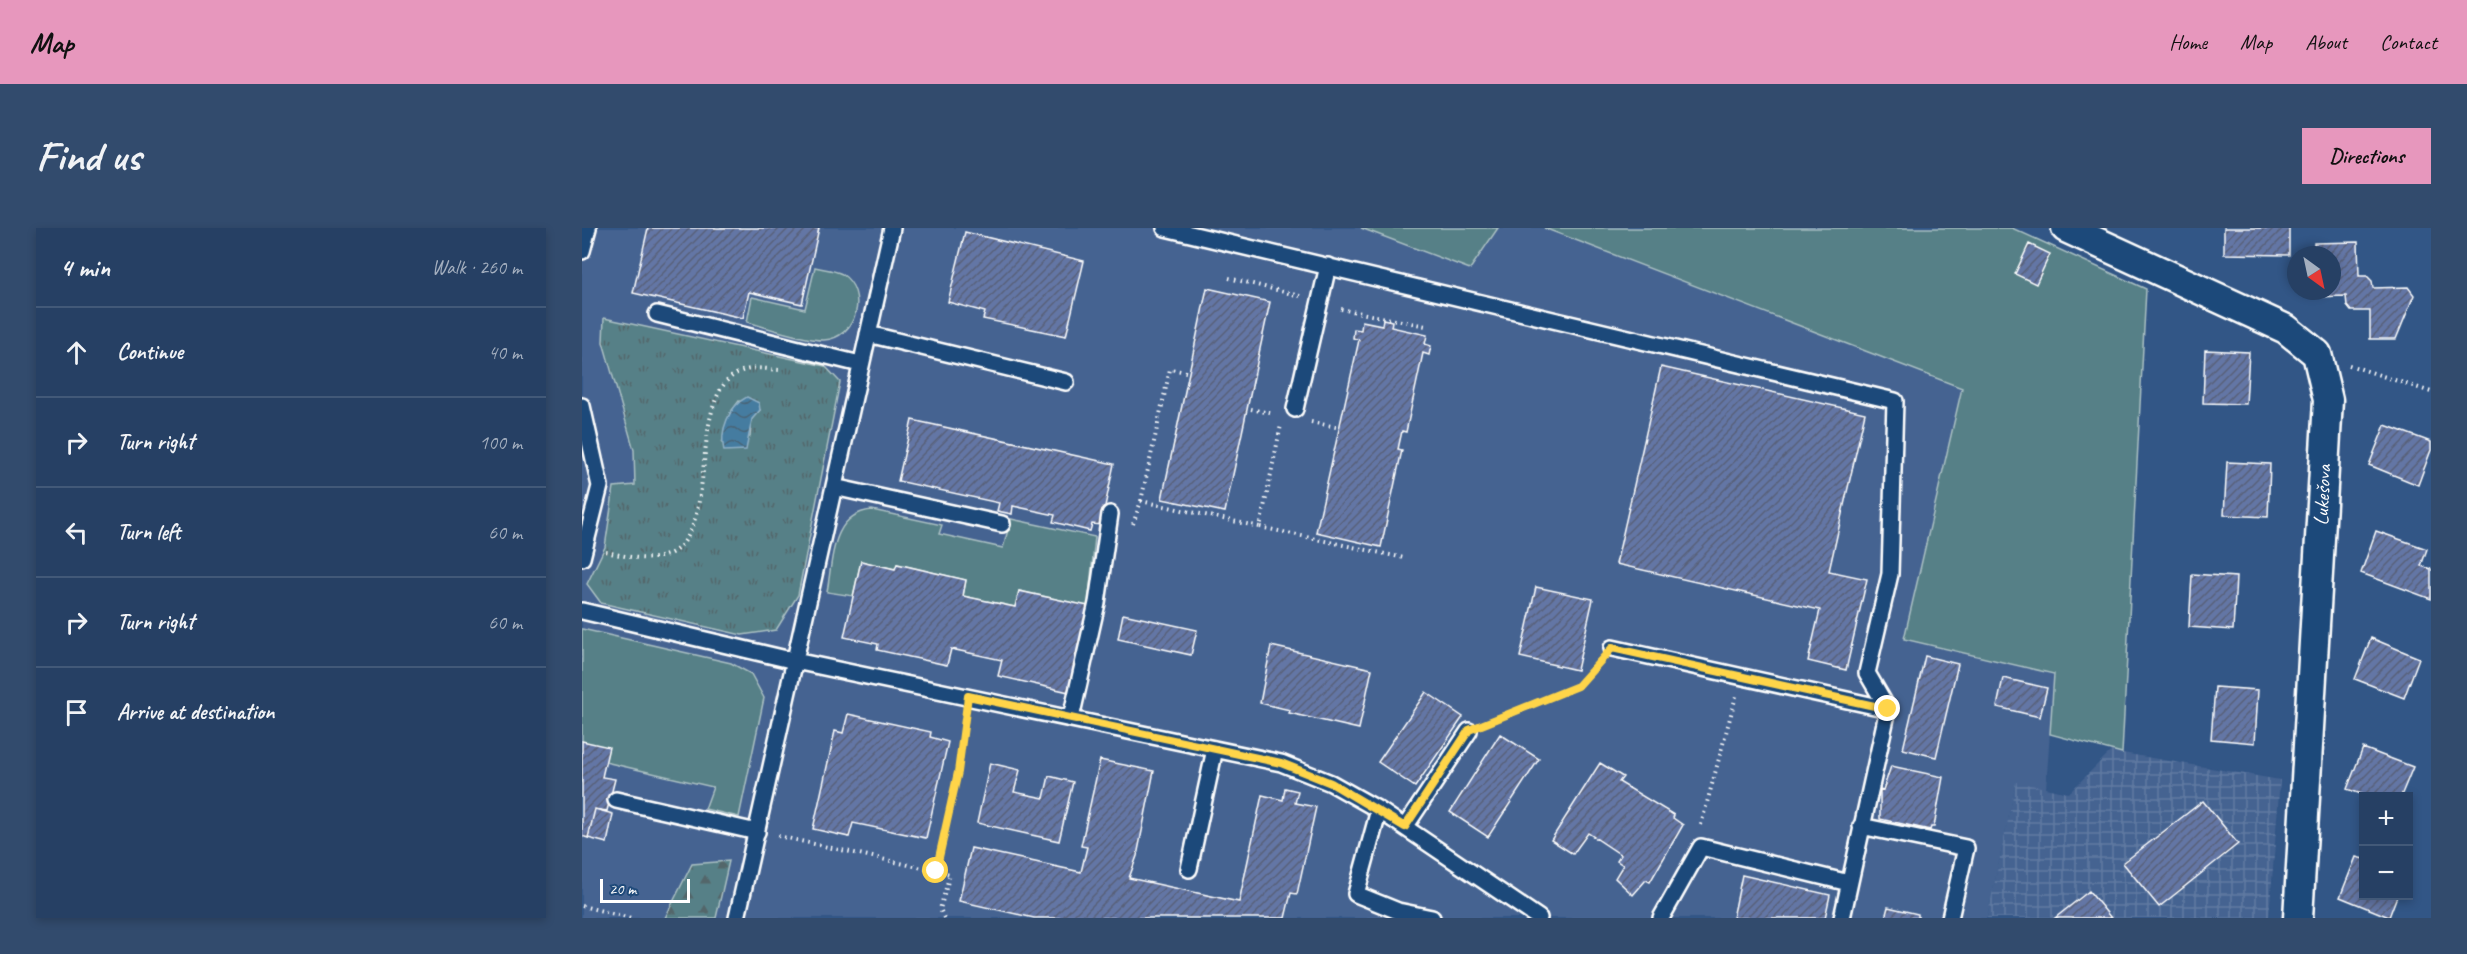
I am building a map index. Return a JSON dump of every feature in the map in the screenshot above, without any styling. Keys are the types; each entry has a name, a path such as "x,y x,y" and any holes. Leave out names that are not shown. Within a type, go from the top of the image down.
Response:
{"street":[{"path":"2066,228 2286,328 2317,354"},
{"name":"Lukešova","path":"2298,918 2328,400 2317,354"}],"lane":[{"path":"582,251 588,228"},
{"path":"737,918 892,228"},
{"path":"1165,228 1895,401 1890,574 1867,673 1888,709 1842,918"},
{"path":"1294,415 1328,266"},
{"path":"657,314 860,364"},
{"path":"868,334 1066,382"},
{"path":"582,406 600,486 584,552"},
{"path":"834,487 1002,524"},
{"path":"1071,718 1097,603 1110,514"},
{"path":"582,612 795,661 1281,763 1331,783 1379,810 1539,918"},
{"path":"1612,648 1888,709"},
{"path":"1405,827 1469,730"},
{"path":"1189,869 1215,749"},
{"path":"616,801 757,832"},
{"path":"1379,810 1356,894 1398,911 1432,918"},
{"path":"1861,826 1966,848 1950,918"},
{"path":"1661,918 1701,846 1849,883"}],"path":[{"path":"2317,354 2431,392"},
{"path":"584,552 635,558 660,557 672,553 684,539 694,520 701,494 705,433 717,398 728,380 749,369 807,372 826,355"},
{"path":"1104,561 1126,546 1141,501 1170,369 1186,372"},
{"path":"1260,527 1294,415 1336,427"},
{"path":"1141,501 1404,558"},
{"path":"1469,730 1578,686 1612,648"},
{"path":"1701,846 1700,828 1742,677"},
{"path":"936,871 958,772 968,696"},
{"path":"757,832 950,874 940,909 944,918"},
{"path":"582,906 631,918"}],"shaded area":[{"path":"582,228 1361,228 1469,269 1498,228 1544,228 1962,389 1904,639 2054,674 2046,789 2016,783 1987,918 582,918"},
{"path":"2111,751 2280,780 2269,918 1987,918 2016,782 2069,793"}],"green space":[{"path":"1361,228 1498,228 1470,269"},
{"path":"1544,228 2012,228 2146,289 2122,753 2050,734 2054,674 1904,639 1962,388"},
{"path":"815,267 842,274 850,282 855,292 856,313 845,331 835,337 816,340 747,322 752,297 805,309"},
{"path":"604,318 825,366 840,382 798,595 776,630 742,635 601,603 587,584 605,547 614,487 635,485 634,450 603,342","holes":["739,401 760,410 752,419 750,437 722,443 730,413"]},
{"path":"872,510 942,525 939,534 1003,548 1011,519 1095,537 1088,606 1019,591 1015,607 963,596 966,580 897,564 895,569 861,561 853,596 827,592 833,553 841,529 859,513"},
{"path":"582,629 731,663 751,674 764,698 739,817 705,809 713,787 605,762 582,741"},
{"path":"729,861 716,918 665,918 692,864"}],"water":[{"path":"747,397 759,403 760,410 752,419 746,450 724,451 724,427 735,406"}],"building":[{"path":"648,228 819,228 802,304 749,292 743,318 633,293"},
{"path":"2224,228 2289,228 2287,255 2224,254"},
{"path":"965,232 1084,261 1066,336 983,319 985,312 948,302"},
{"path":"2358,242 2359,276 2367,276 2372,281 2373,288 2408,287 2414,295 2396,339 2370,339 2370,311 2351,311 2347,306 2346,296 2341,296 2341,246 2314,246 2314,243"},
{"path":"2029,244 2050,254 2036,284 2015,274"},
{"path":"1207,288 1270,302 1225,512 1162,499"},
{"path":"1383,319 1392,321 1391,327 1427,335 1425,344 1431,346 1429,355 1423,353 1406,432 1402,431 1398,449 1402,450 1381,547 1316,532 1359,340 1353,338 1354,329 1361,330 1362,321 1382,325"},
{"path":"2205,350 2249,352 2246,404 2203,403"},
{"path":"1661,367 1865,413 1829,571 1867,579 1846,670 1808,661 1820,610 1616,564"},
{"path":"912,420 1114,464 1101,525 1092,524 1090,531 1053,522 1055,515 1013,506 1012,514 997,511 999,503 898,481"},
{"path":"2385,425 2431,442 2431,450 2418,485 2369,465"},
{"path":"2227,462 2270,464 2268,517 2224,515"},
{"path":"2376,531 2427,549 2421,566 2431,569 2431,599 2361,573"},
{"path":"861,561 895,569 897,564 966,580 963,596 1015,607 1019,591 1088,606 1069,692 998,676 1002,660 951,649 947,665 877,650 878,644 844,637"},
{"path":"2192,574 2236,577 2233,630 2189,627"},
{"path":"1536,587 1593,599 1577,670 1520,657"},
{"path":"1123,614 1197,630 1191,655 1118,639"},
{"path":"2371,638 2419,658 2404,698 2355,679"},
{"path":"1271,646 1372,669 1359,729 1289,713 1290,710 1260,703"},
{"path":"1925,656 1958,664 1936,757 1903,749"},
{"path":"2003,678 2047,688 2040,717 1997,707"},
{"path":"2215,687 2258,690 2255,743 2211,739"},
{"path":"1426,692 1463,717 1415,787 1378,762"},
{"path":"848,714 931,732 930,737 948,742 926,838 853,823 849,837 813,829 835,731 843,733"},
{"path":"1500,734 1539,759 1488,837 1450,812"},
{"path":"582,741 609,747 602,777 615,779 607,811 595,809 588,838 582,836"},
{"path":"2363,748 2413,767 2403,792 2359,793 2347,789"},
{"path":"1100,760 1154,771 1137,856 1129,878 1239,902 1262,795 1283,800 1285,788 1298,791 1295,803 1316,807 1297,894 1291,893 1285,918 1034,918 959,901 971,848 1081,872 1087,847 1081,846"},
{"path":"990,763 1020,770 1014,792 1044,798 1049,776 1073,782 1059,841 977,823"},
{"path":"1600,763 1623,777 1619,782 1674,815 1673,818 1683,825 1650,882 1646,880 1633,895 1615,878 1623,865 1617,861 1621,855 1588,833 1573,854 1551,840"},
{"path":"1891,766 1943,777 1934,827 1930,830 1880,819 1880,789 1883,790"},
{"path":"2203,801 2238,844 2159,907 2123,863"},
{"path":"595,809 613,814 607,843 588,838"},
{"path":"2356,857 2359,858 2359,900 2395,900 2389,917 2340,897"},
{"path":"1742,875 1830,895 1825,918 1733,918"},
{"path":"2089,891 2111,918 2055,918"},
{"path":"1888,907 1918,914 1918,918 1885,918"}],"route":[{"path":"936,871 958,772 968,696 1281,763 1331,783 1405,827 1469,730 1578,686 1612,648 1888,709"}]}
